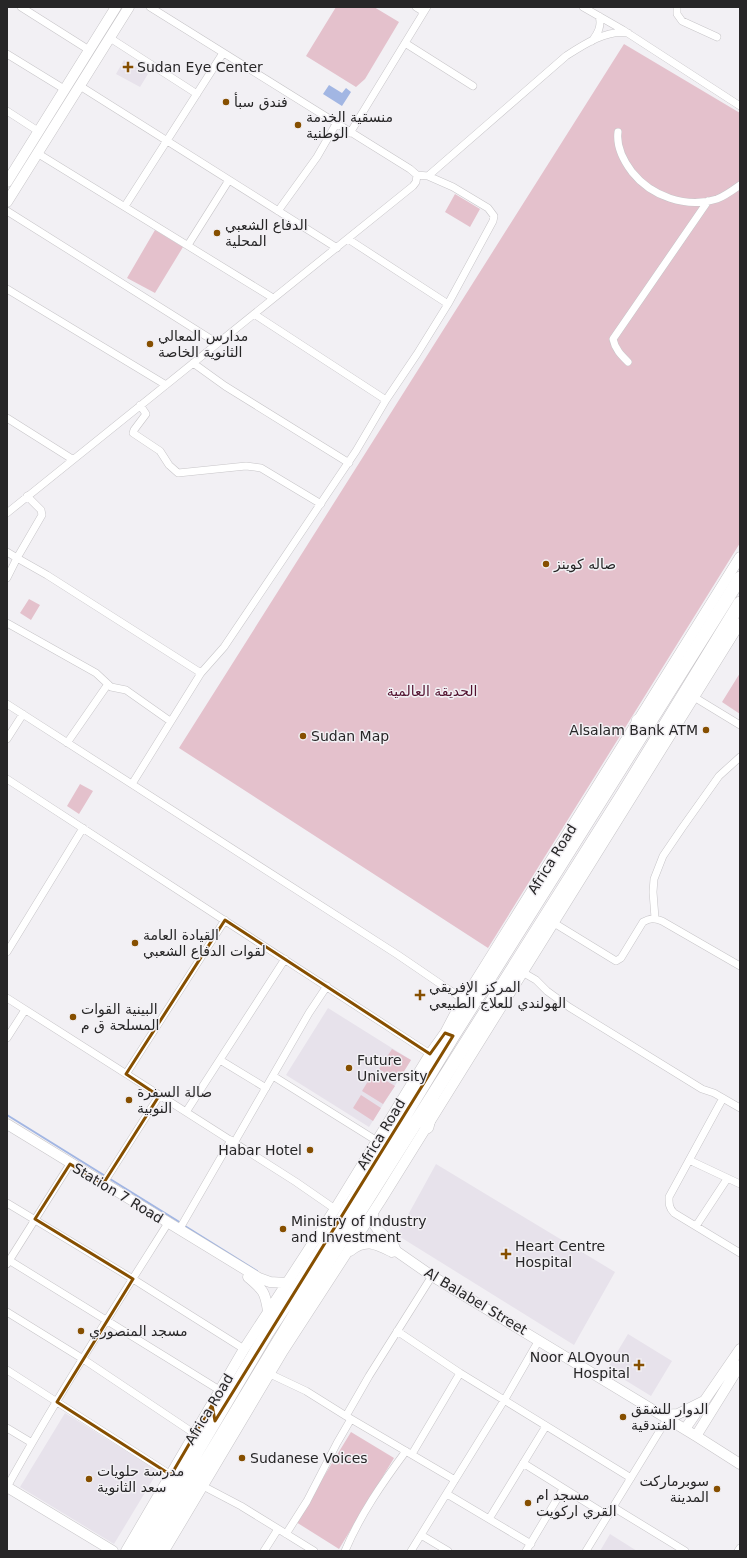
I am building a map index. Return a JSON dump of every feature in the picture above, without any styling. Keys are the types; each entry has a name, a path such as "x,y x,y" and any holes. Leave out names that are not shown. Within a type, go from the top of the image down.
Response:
{"highway":[{"name":"Africa Road","path":"138,1551 267,1333 345,1214 449,1035 541,897 740,578"},
{"name":"Africa Road","path":"152,1551 199,1482 300,1306 436,1091 549,920 557,898 740,603"},
{"path":"638,721 659,707"},
{"path":"622,794 645,776"},
{"path":"541,897 557,898"},
{"path":"531,912 549,920"},
{"path":"427,1127 436,1091"},
{"path":"212,1405 214,1421"},
{"path":"199,1482 214,1468"}],"street":[{"path":"21,7 89,50"},
{"path":"7,202 129,7"},
{"path":"132,784 200,673 224,647 349,463 386,400 448,304 493,221 494,216 488,208 453,187 428,176 417,175 410,169 223,54 150,7"},
{"path":"350,133 426,9 416,7"},
{"path":"582,7 628,33 740,106"},
{"path":"677,7 677,14 682,21 718,38"},
{"path":"7,182 10,170 38,131 89,50 113,8"},
{"path":"592,42 600,27 598,16"},
{"path":"428,176 566,56 592,42 615,33 628,33"},
{"path":"110,38 197,94"},
{"path":"405,43 473,86"},
{"path":"7,54 64,89"},
{"path":"125,206 223,54"},
{"path":"80,86 337,248"},
{"path":"7,111 38,131"},
{"path":"278,210 317,157 336,124"},
{"path":"618,132 617,140 622,157 637,178 646,186 670,199 688,202 708,201 725,196 740,185"},
{"path":"38,153 273,298"},
{"path":"7,513 413,186 418,178 417,175"},
{"path":"188,245 229,180"},
{"path":"628,362 614,345 613,339 708,201"},
{"path":"7,210 217,343"},
{"path":"348,239 448,304"},
{"path":"7,289 166,385"},
{"path":"254,314 386,400"},
{"path":"193,363 225,386 349,463"},
{"path":"140,405 146,414 134,430 134,433 160,451 169,465 178,473 246,466 261,468 321,504"},
{"path":"7,418 72,460"},
{"path":"7,578 42,515 41,510 27,496"},
{"path":"7,552 53,579 200,673"},
{"name":"Africa Road","path":"126,1551 221,1391 244,1349 335,1209 430,1054 449,1035 464,1000 740,556"},
{"path":"7,623 90,670 104,679 111,687 126,690 170,721"},
{"name":"Africa Road","path":"214,1468 283,1351 372,1215 524,973 549,920 645,776 740,623"},
{"path":"67,743 108,684"},
{"path":"694,697 740,724"},
{"path":"7,704 398,955 464,1000"},
{"path":"7,739 23,714"},
{"path":"655,918 653,892 654,879 664,856 719,776 740,757"},
{"path":"7,779 430,1054"},
{"path":"7,952 83,828"},
{"path":"549,920 616,961 621,958 643,922 648,919 655,918 740,966"},
{"path":"126,1074 225,920"},
{"path":"186,1112 285,959"},
{"path":"524,973 536,980 547,991 569,1006 627,1043 702,1089 714,1093 740,1108"},
{"path":"179,1230 327,986"},
{"path":"7,998 296,1182 335,1209"},
{"path":"7,1038 25,1010"},
{"path":"220,1060 266,1088"},
{"path":"273,1076 377,1141"},
{"path":"103,1184 159,1096"},
{"path":"723,1098 669,1197 669,1204 674,1213 740,1253"},
{"name":"Station 7 Road","path":"7,1124 230,1261"},
{"path":"689,1160 740,1184"},
{"path":"70,1164 8,1261 221,1391"},
{"path":"696,1226 727,1179"},
{"path":"7,1203 133,1278 244,1349"},
{"name":"Al Balabel Street","path":"372,1215 378,1230 393,1244 396,1251 432,1276 685,1429 740,1464"},
{"path":"113,1551 7,1487 106,1320 168,1223"},
{"name":"Al Balabel Street","path":"348,1252 355,1247 367,1243 378,1244 392,1252 396,1251"},
{"path":"230,1261 266,1282 286,1283"},
{"path":"230,1261 263,1291 266,1295 268,1311"},
{"path":"286,1534 307,1502 348,1418 397,1331 432,1276"},
{"path":"7,1312 83,1359 195,1434"},
{"path":"397,1331 460,1372 631,1478"},
{"path":"411,1551 505,1399 539,1340"},
{"path":"685,1429 740,1349"},
{"path":"696,1436 740,1365"},
{"path":"7,1370 171,1475"},
{"path":"345,1551 355,1528 383,1483 409,1452 460,1372"},
{"path":"270,1374 306,1391 348,1418 455,1480"},
{"path":"586,1551 631,1478 664,1417 678,1414 706,1400"},
{"path":"489,1519 546,1426"},
{"path":"7,1428 32,1443"},
{"path":"523,1463 608,1516"},
{"path":"199,1482 314,1551"},
{"name":"Africa Road","path":"164,1551 199,1482"},
{"path":"526,1551 563,1489"},
{"path":"447,1494 531,1544"},
{"path":"613,1507 685,1551"},
{"path":"264,1551 278,1529"},
{"path":"422,1535 448,1551"}],"highlighted area":[{"path":"225,920 430,1054 445,1033 453,1036 215,1421 212,1405 171,1475 57,1402 133,1279 35,1219 70,1164 103,1184 159,1096 126,1074"}],"shaded area":[{"name":"Sudan Eye Center","path":"124,60 148,74 140,87 116,74"},
{"name":"Future University","path":"328,1008 411,1060 369,1127 286,1075"},
{"name":"Heart Centre Hospital","path":"436,1164 615,1272 574,1345 397,1235"},
{"name":"Noor ALOyoun Hospital","path":"628,1334 672,1361 651,1396 607,1369"},
{"name":"مدرسة حلويات سعد الثانوية","path":"65,1413 158,1471 114,1544 20,1487"},
{"path":"610,1534 637,1551 600,1551"}],"green space":[{"path":"336,7 374,7 399,22 365,79 356,87 306,56"},
{"name":"الحديقة العالمية","path":"624,44 740,113 740,543 488,948 179,748"},
{"path":"455,194 480,209 470,227 445,212"},
{"path":"155,230 183,247 155,293 127,278"},
{"path":"29,599 40,605 31,620 20,613"},
{"path":"740,673 740,714 722,702"},
{"path":"80,784 93,791 79,814 67,806"},
{"path":"392,1049 411,1060 398,1081 379,1069"},
{"path":"373,1073 395,1086 383,1104 362,1091"},
{"path":"361,1095 381,1108 373,1121 353,1108"},
{"path":"351,1432 394,1458 339,1549 296,1522"}],"water":[{"path":"329,85 342,93 346,88 351,92 342,106 323,94"}],"waterway":[{"path":"7,1115 181,1223"},
{"path":"185,1226 257,1271"}],"place":[{"name":"Sudan Eye Center","path":"128,67"},
{"name":"فندق سبأ","path":"226,102"},
{"name":"منسقية الخدمة الوطنية","path":"298,125"},
{"name":"الدفاع الشعبي المحلية","path":"217,233"},
{"name":"مدارس المعالي الثانوية الخاصة","path":"150,344"},
{"name":"صاله كوينز","path":"546,564"},
{"name":"Alsalam Bank ATM","path":"706,730"},
{"name":"Sudan Map","path":"303,736"},
{"name":"القيادة العامة لقوات الدفاع الشعبي","path":"135,943"},
{"name":"المركز الإفريقي الهولندي للعلاج الطبيعي","path":"420,995"},
{"name":"البينية القوات المسلحة ق م","path":"73,1017"},
{"name":"Future University","path":"349,1068"},
{"name":"صالة السفرة النوبية","path":"129,1100"},
{"name":"Habar Hotel","path":"310,1150"},
{"name":"Ministry of Industry and Investment","path":"283,1229"},
{"name":"Heart Centre Hospital","path":"506,1254"},
{"name":"مسجد المنصوري","path":"81,1331"},
{"name":"Noor ALOyoun Hospital","path":"639,1365"},
{"name":"الدوار للشقق الفندقية","path":"623,1417"},
{"name":"Sudanese Voices","path":"242,1458"},
{"name":"مدرسة حلويات سعد الثانوية","path":"89,1479"},
{"name":"سوبرماركت المدينة","path":"717,1489"},
{"name":"مسجد ام القري اركويت","path":"528,1503"}]}
